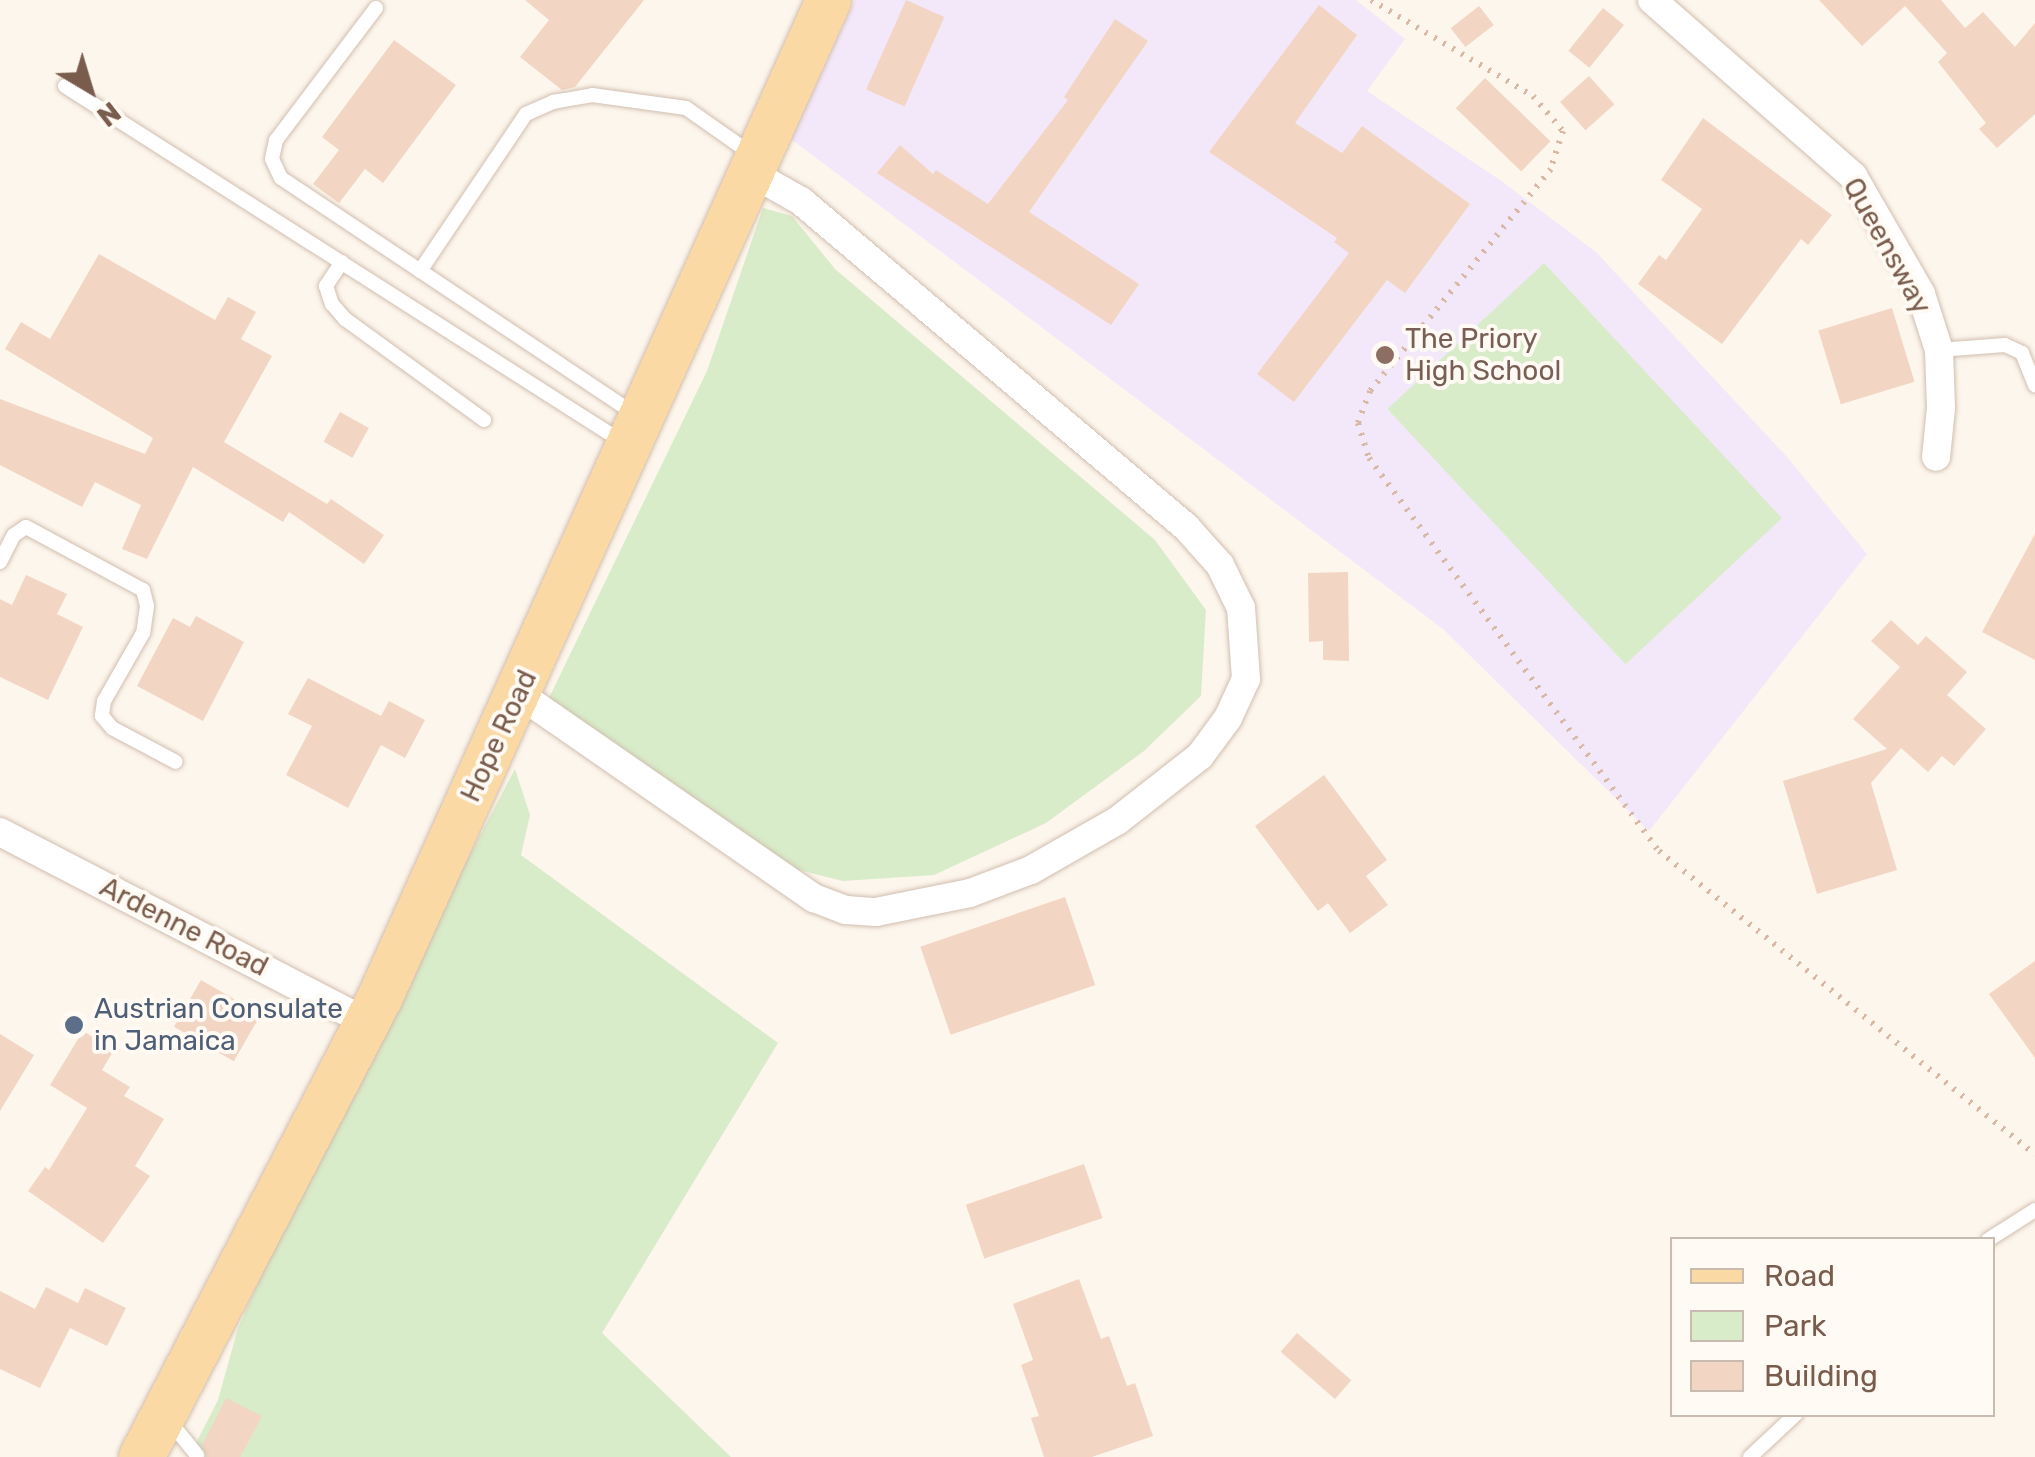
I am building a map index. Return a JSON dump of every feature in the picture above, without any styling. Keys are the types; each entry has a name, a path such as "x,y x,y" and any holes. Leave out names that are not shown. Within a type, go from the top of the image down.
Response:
{"main road":[{"name":"Hope Road","path":"141,1457 367,1022 519,694 828,0"}],"street":[{"name":"Queensway","path":"1652,0 1853,176 1921,294 1938,350 1941,408 1936,457"},
{"path":"519,694 814,898 846,910 876,912 970,893 1030,870 1117,821 1200,756 1228,718 1246,679 1241,608 1220,565 1186,527 756,166"},
{"name":"Ardenne Road","path":"0,832 367,1022"}],"lane":[{"path":"376,8 276,140 272,159 281,178 420,271 636,433"},
{"path":"64,86 342,262 636,433"},
{"path":"420,271 526,114 553,102 592,96 686,108 756,166"},
{"path":"342,262 326,286 332,304 344,319 484,420"},
{"path":"1938,350 2005,346 2022,352 2035,386"},
{"path":"0,562 14,535 26,527 142,590 147,606 144,633 104,701 102,716 112,728 176,762"},
{"path":"1993,1237 2035,1210"},
{"path":"164,1413 197,1455"},
{"path":"1750,1457 1793,1417"}],"path":[{"path":"1371,0 1534,96 1563,131 1551,168 1370,391 1358,424 1369,458 1659,851 2035,1154"}],"shaded area":[{"name":"The Priory High School","path":"855,0 1356,0 1405,39 1367,91 1500,180 1596,252 1788,458 1867,554 1649,831 1443,629 791,139"}],"green space":[{"path":"763,208 792,216 835,269 1155,540 1206,610 1201,696 1144,751 1046,823 934,875 843,881 787,867 548,700 707,371"},
{"path":"1544,263 1782,518 1626,664 1387,409"},
{"path":"515,769 530,815 521,855 778,1043 602,1333 731,1457 189,1457 218,1400 238,1328 327,1126"}],"building":[{"path":"525,0 644,0 575,87 562,90 520,57 549,20"},
{"path":"906,0 944,17 905,107 866,90"},
{"path":"1819,0 1941,0 1965,28 1983,12 2015,47 2035,23 2035,114 1997,148 1979,129 1986,123 1938,62 1947,53 1905,6 1862,46"},
{"path":"1319,5 1357,35 1295,123 1342,153 1362,126 1470,204 1405,293 1387,280 1294,402 1257,374 1349,253 1334,242 1337,238 1209,152"},
{"path":"1479,6 1494,25 1465,47 1451,28"},
{"path":"1603,8 1624,25 1589,68 1568,51"},
{"path":"1115,19 1148,41 1029,212 1139,284 1111,325 877,173 900,145 933,174 936,170 988,204 1068,100 1064,97"},
{"path":"394,40 456,85 383,183 365,169 339,203 313,184 339,150 322,137"},
{"path":"1589,76 1614,104 1585,130 1560,102"},
{"path":"1485,78 1550,141 1521,171 1456,108"},
{"path":"1703,118 1832,215 1808,245 1801,239 1722,344 1638,284 1659,255 1666,260 1702,209 1661,180"},
{"path":"99,254 215,320 228,297 256,312 241,339 272,356 224,442 327,504 331,499 384,535 364,564 289,512 283,522 193,467 147,559 122,549 141,505 95,482 82,507 0,465 0,399 145,454 153,438 5,349 21,322 50,339"},
{"path":"1892,308 1915,382 1841,404 1818,331"},
{"path":"340,412 369,428 352,458 324,442"},
{"path":"2035,534 2035,660 1982,632"},
{"path":"1348,572 1349,661 1323,660 1323,641 1309,642 1308,573"},
{"path":"26,575 67,594 57,614 83,627 48,700 0,677 0,599 12,605"},
{"path":"196,616 244,642 203,721 137,686 173,618 190,627"},
{"path":"1891,620 1918,645 1926,636 1967,672 1947,695 1986,729 1954,766 1942,756 1928,772 1901,748 1871,783 1897,870 1817,894 1783,781 1887,749 1853,719 1900,667 1871,641"},
{"path":"308,678 381,716 389,701 425,720 405,758 381,745 348,808 286,775 312,726 288,714"},
{"path":"1324,775 1387,860 1366,876 1388,905 1350,933 1328,903 1318,911 1255,826"},
{"path":"1065,897 1095,985 951,1035 920,947"},
{"path":"2035,961 2035,1058 1989,994"},
{"path":"201,980 261,1014 234,1061 174,1027"},
{"path":"83,1031 114,1050 102,1070 130,1087 124,1096 164,1119 135,1166 150,1176 103,1243 28,1191 45,1167 49,1170 87,1108 50,1085"},
{"path":"0,1034 34,1055 0,1111"},
{"path":"1084,1164 1103,1218 984,1259 966,1205"},
{"path":"1079,1279 1101,1339 1109,1336 1127,1386 1135,1383 1153,1436 1092,1457 1044,1457 1031,1418 1039,1416 1021,1365 1033,1360 1013,1304"},
{"path":"46,1287 78,1303 85,1288 126,1308 107,1346 70,1328 40,1388 0,1369 0,1291 35,1309"},
{"path":"1297,1333 1351,1380 1335,1399 1281,1352"},
{"path":"226,1398 262,1416 240,1457 207,1457 202,1445"}],"place":[{"name":"The Priory High School","path":"1385,355"},
{"name":"Austrian Consulate in Jamaica","path":"74,1025"}]}
